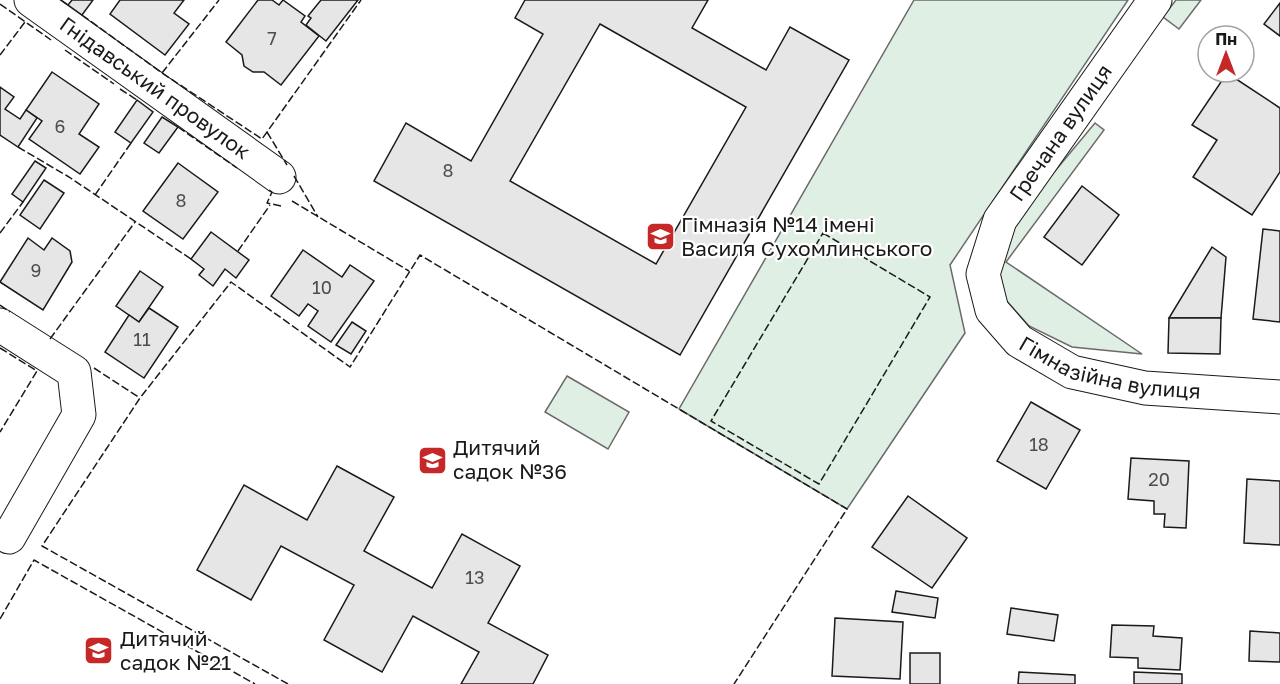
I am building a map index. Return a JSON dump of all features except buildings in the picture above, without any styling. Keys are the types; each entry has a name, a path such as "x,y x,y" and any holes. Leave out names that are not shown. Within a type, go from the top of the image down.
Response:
{"street":[{"name":"Гнідавський провулок","path":"30,0 279,177"},
{"name":"Гречана вулиця","path":"982,274 1000,220 1155,0"},
{"name":"Гімназійна вулиця","path":"982,274 992,310 1019,341 1072,372 1145,388 1280,397"},
{"path":"0,325 74,372 79,415 9,537"}],"green space":[{"path":"914,0 1128,0 950,265 965,333 847,509 679,409"},
{"path":"1176,0 1201,0 1179,29 1163,17"},
{"path":"1095,123 1104,130 1006,262 1142,354 1072,347 1029,326 1005,299 998,268 1010,225"},
{"path":"567,376 629,412 608,449 545,412"}],"fence":[{"path":"61,0 68,5"},
{"path":"162,73 219,0"},
{"path":"82,15 162,73 262,139 361,0"},
{"path":"0,4 51,40"},
{"path":"0,55 25,22"},
{"path":"65,50 114,84"},
{"path":"120,89 137,100"},
{"path":"178,127 237,168"},
{"path":"267,132 287,165"},
{"path":"95,195 131,143"},
{"path":"18,147 69,177 191,259"},
{"path":"294,176 318,217"},
{"path":"269,190 272,192 267,203 281,206"},
{"path":"292,201 409,271"},
{"path":"0,233 23,202"},
{"path":"238,251 270,205"},
{"path":"50,339 135,222"},
{"path":"823,233 930,297 819,484 711,421 823,233"},
{"path":"288,684 42,546 140,398 231,282 350,367 420,255 847,509 734,684"},
{"path":"0,305 10,312"},
{"path":"0,348 37,371 0,432"},
{"path":"94,368 140,398"},
{"path":"0,619 34,560 255,684"}],"place":[{"name":"Гімназія №14 імені Василя Сухомлинського","path":"660,237"},
{"name":"Дитячий садок №36","path":"432,460"},
{"name":"Дитячий садок №21","path":"99,651"}]}
